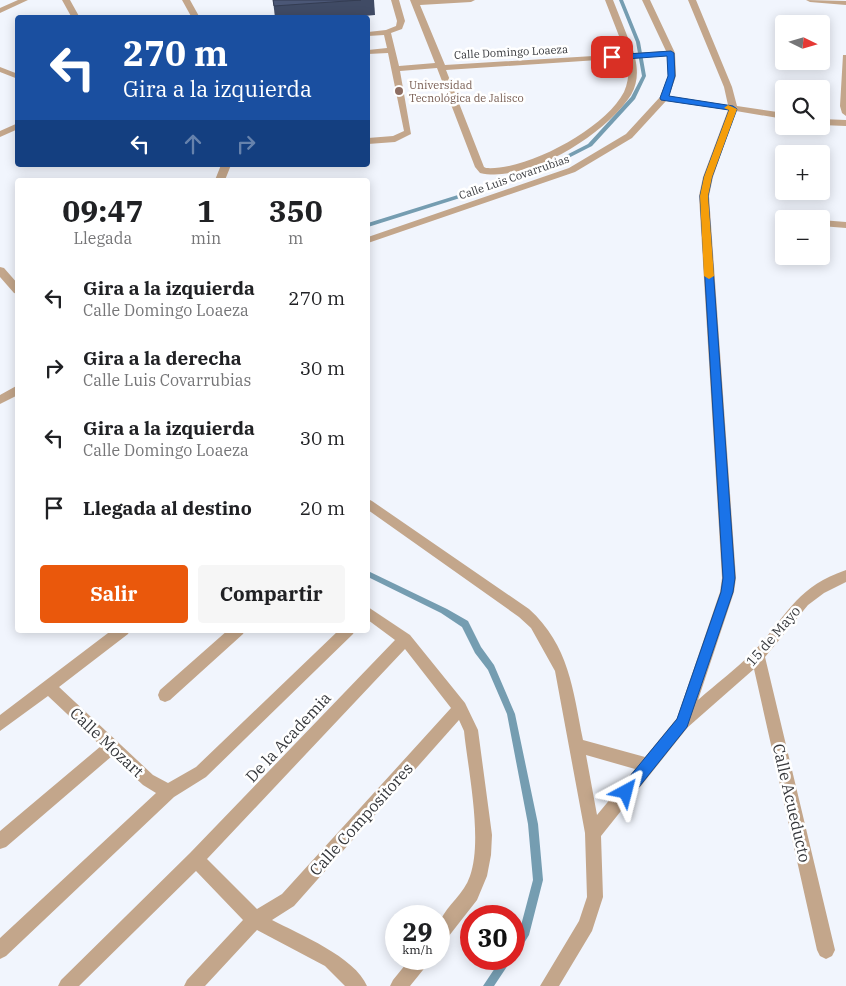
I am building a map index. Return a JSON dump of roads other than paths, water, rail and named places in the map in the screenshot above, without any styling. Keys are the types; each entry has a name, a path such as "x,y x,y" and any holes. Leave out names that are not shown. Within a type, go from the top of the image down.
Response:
{"street":[{"path":"0,11 24,0"},
{"path":"66,0 74,15"},
{"path":"186,0 194,15"},
{"path":"370,34 387,32 399,27 401,21 395,0"},
{"path":"471,0 415,1 480,167 483,171 489,173 505,172 543,159 574,144 623,100 633,76 635,56 609,0"},
{"name":"Calle Luis Covarrubias","path":"370,239 572,170 629,136 664,98 672,76 671,53 646,0"},
{"path":"593,833 682,722 727,592 729,578 704,196 708,177 733,109 728,87 692,0"},
{"path":"810,0 846,4"},
{"path":"370,141 400,138 407,134 408,131 387,32"},
{"path":"370,52 391,50"},
{"name":"Calle Domingo Loaeza","path":"396,69 671,53"},
{"path":"846,57 844,106 846,113"},
{"path":"0,68 15,76"},
{"path":"664,98 775,115"},
{"path":"830,122 846,123"},
{"path":"0,134 15,126"},
{"path":"830,224 846,225"},
{"path":"0,270 15,288"},
{"path":"0,400 15,391"},
{"path":"370,505 524,613 536,624 555,654 562,671 593,833 595,897 586,926 549,986"},
{"name":"15 de Mayo","path":"682,722 758,656 803,601 819,589 846,576"},
{"path":"370,614 405,639 460,708 471,730 484,836 483,855 479,876 471,894 450,921"},
{"path":"0,724 50,688 119,633"},
{"path":"165,695 235,633"},
{"path":"0,950 168,792 200,772 345,633"},
{"name":"De la Academia","path":"67,986 196,859 405,639"},
{"name":"Calle Acueducto","path":"758,656 826,950"},
{"name":"Calle Mozart","path":"50,688 148,780 168,792"},
{"name":"Calle Compositores","path":"193,986 255,920 288,900 460,708"},
{"path":"576,745 647,764"},
{"path":"0,841 112,746"},
{"path":"196,859 255,920 331,960 358,986"},
{"path":"400,986 412,970"}],"waterway":[{"path":"370,224 537,172 590,145 633,98 644,76 638,42 621,0"},
{"path":"370,575 444,611 465,624 478,650 491,668 511,714 533,824 538,880 525,931"},
{"path":"488,986 499,970"}],"place":[{"name":"Universidad Tecnológica de Jalisco","path":"399,91"}]}
